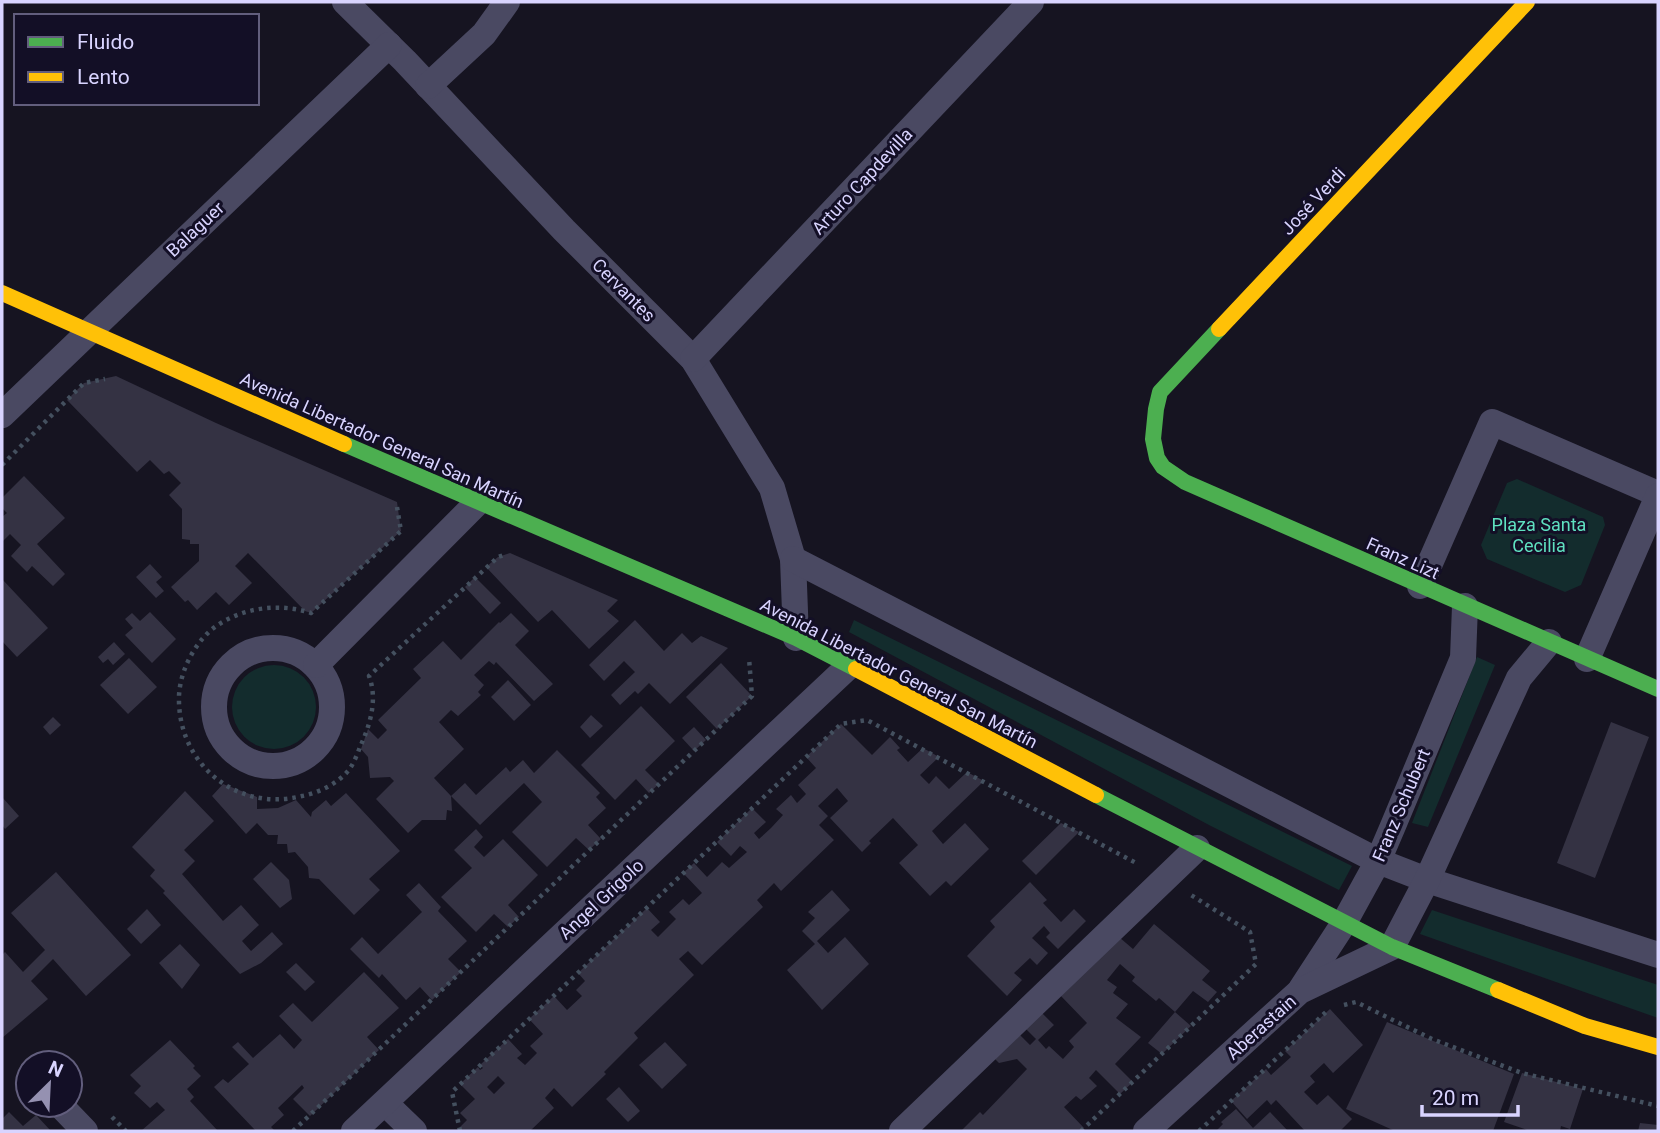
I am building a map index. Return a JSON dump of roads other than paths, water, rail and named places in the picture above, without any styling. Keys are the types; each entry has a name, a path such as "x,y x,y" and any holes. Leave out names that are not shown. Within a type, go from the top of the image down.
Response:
{"main road":[{"name":"José Verdi","path":"1153,440 1154,414 1160,392 1527,2"},
{"name":"Avenida Libertador General San Martín","path":"2,293 477,503 796,638 1392,947 1586,1027 1658,1047"},
{"name":"Franz Lizt","path":"1153,440 1161,464 1185,482 1658,690"}],"street":[{"name":"Cervantes","path":"345,2 564,230 693,359 772,488 793,559 796,638"},
{"path":"428,86 484,34 507,2"},
{"name":"Arturo Capdevilla","path":"693,359 1031,2"},
{"name":"Balaguer","path":"2,415 389,45"},
{"path":"1420,586 1492,422 1658,495 1587,659"},
{"path":"316,665 477,503"},
{"path":"793,559 1378,861 1427,880 1658,954"},
{"name":"Franz Schubert","path":"1300,991 1344,923 1378,861 1463,658 1465,606"},
{"path":"1392,947 1427,880 1519,678 1549,642"},
{"path":"279,648 299,654 316,665 326,680 332,698 332,717 326,735 314,750 299,760 281,766 262,765 244,759 230,747 219,732 214,712 216,691 225,673 239,658 258,649 279,648"},
{"name":"Angel Grigolo","path":"354,1131 848,667"},
{"path":"902,1131 1197,848"},
{"name":"Aberastain","path":"1146,1131 1300,991 1392,947"},
{"path":"385,1103 415,1131"}],"park label":[{"name":"Plaza Santa Cecilia","path":"1539,534"}]}
